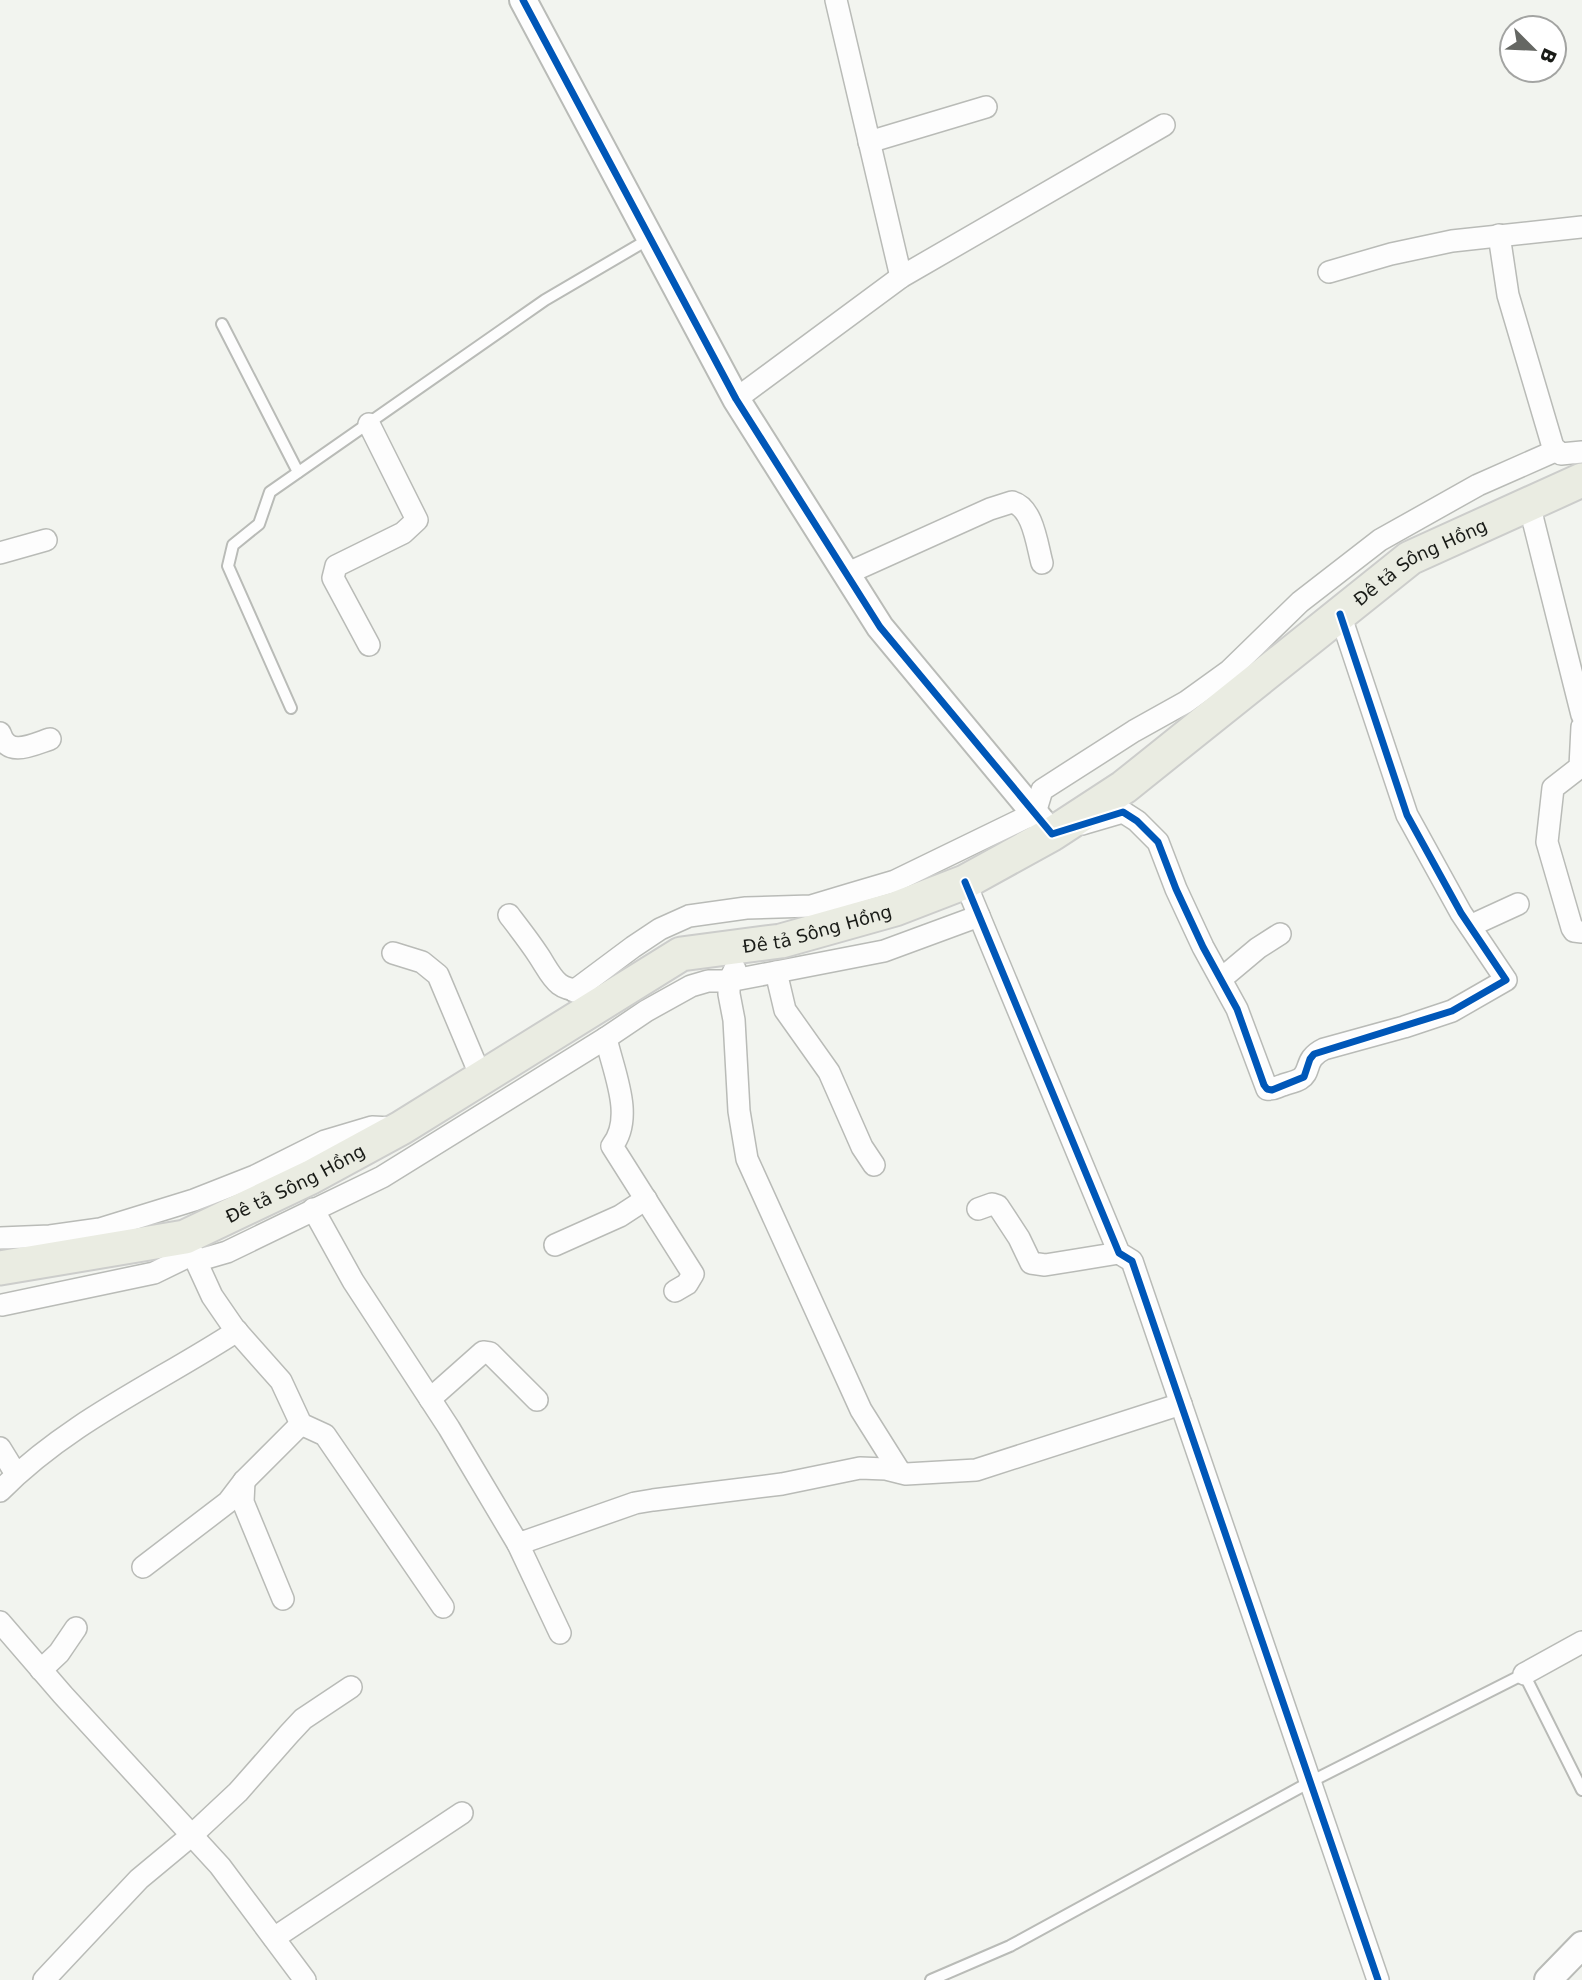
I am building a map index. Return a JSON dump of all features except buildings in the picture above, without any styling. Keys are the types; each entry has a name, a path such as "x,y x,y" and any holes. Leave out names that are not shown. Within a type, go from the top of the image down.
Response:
{"main road":[{"name":"Đê tả Sông Hồng","path":"0,1268 98,1251 191,1251 311,1177 401,1128 681,954 779,957 862,919 965,882 1043,824 1124,787 1410,558 1582,480"}],"street":[{"path":"523,0 736,399 880,627 1043,824"},
{"path":"836,0 901,277"},
{"path":"869,142 986,107"},
{"path":"736,399 901,277 1164,124"},
{"path":"1329,272 1391,254 1452,241 1582,227"},
{"path":"1499,235 1508,295 1555,451 1561,454 1582,452"},
{"path":"369,424 417,520 403,533 336,566 333,578 369,645"},
{"path":"1043,824 1042,790 1134,731 1186,702 1229,671 1300,602 1372,545 1478,485 1555,451"},
{"path":"848,573 990,509 1012,502 1023,506 1031,523 1042,563"},
{"path":"1529,504 1582,715"},
{"path":"0,553 46,540"},
{"path":"574,991 632,947 660,929 689,916 746,908 811,906 895,881 1043,824 1123,812 1137,821 1158,842 1176,889 1237,1009 1267,1089 1272,1090 1304,1077 1314,1054 1452,1011 1506,980 1470,926 1407,816 1340,614"},
{"path":"1582,727 1580,768 1553,788 1547,842 1572,928 1582,932"},
{"path":"0,733 6,745 12,748 50,739"},
{"path":"965,882 1119,1253 1132,1261 1378,1980"},
{"path":"1470,926 1518,904"},
{"path":"811,906 862,919"},
{"path":"509,915 549,974 561,986 574,991 632,984"},
{"path":"2,1305 154,1273 191,1251 227,1252 382,1177 646,1011 691,986 708,981 729,981 779,957 884,951 979,916"},
{"path":"1221,979 1258,948 1280,934"},
{"path":"874,1165 862,1147 829,1072 785,1010 779,957 773,948 743,961 729,981 729,994 734,1020 738,1111 747,1158 861,1410 900,1472"},
{"path":"393,953 422,962 438,975 481,1077"},
{"path":"607,1038 624,1121 620,1135 612,1146 694,1274 687,1284 675,1291"},
{"path":"0,1238 50,1236 100,1229 194,1200 255,1176 325,1141 372,1127 401,1128"},
{"path":"555,1245 620,1216 646,1199"},
{"path":"978,1209 992,1204 998,1206 1019,1238 1031,1263 1045,1265 1119,1253"},
{"path":"313,1209 353,1281 430,1399 519,1544 560,1633"},
{"path":"50,1236 98,1251"},
{"path":"191,1251 212,1296 237,1331 281,1381 301,1423 325,1435 443,1607"},
{"path":"0,1491 16,1474 113,1404 237,1331"},
{"path":"430,1399 483,1352 490,1353 537,1400"},
{"path":"519,1544 635,1503 782,1484 860,1468 900,1472 976,1471 1181,1404"},
{"path":"143,1567 228,1502 244,1481 301,1423"},
{"path":"0,1448 16,1474"},
{"path":"244,1481 243,1502 283,1599"},
{"path":"1,1625 220,1866 305,1980"},
{"path":"41,1670 59,1653 76,1628"},
{"path":"1524,1674 1582,1642"},
{"path":"44,1980 139,1878 192,1835 237,1793 296,1727 351,1687"},
{"path":"274,1938 462,1813"},
{"path":"1548,1980 1582,1945"}],"lane":[{"path":"291,708 228,566 233,545 260,524 270,492 545,300 650,238"},
{"path":"222,324 299,472"},
{"path":"931,1980 1010,1946 1310,1782 1524,1674 1582,1790"}],"cycle path":[{"path":"523,0 736,399 880,627 1052,834 1123,812 1137,821 1158,842 1203,947 1237,1009 1264,1085 1272,1090 1304,1077 1314,1054 1452,1011 1506,980 1461,913 1407,815 1340,614"},
{"path":"965,882 1119,1253 1132,1261 1378,1980"}]}
